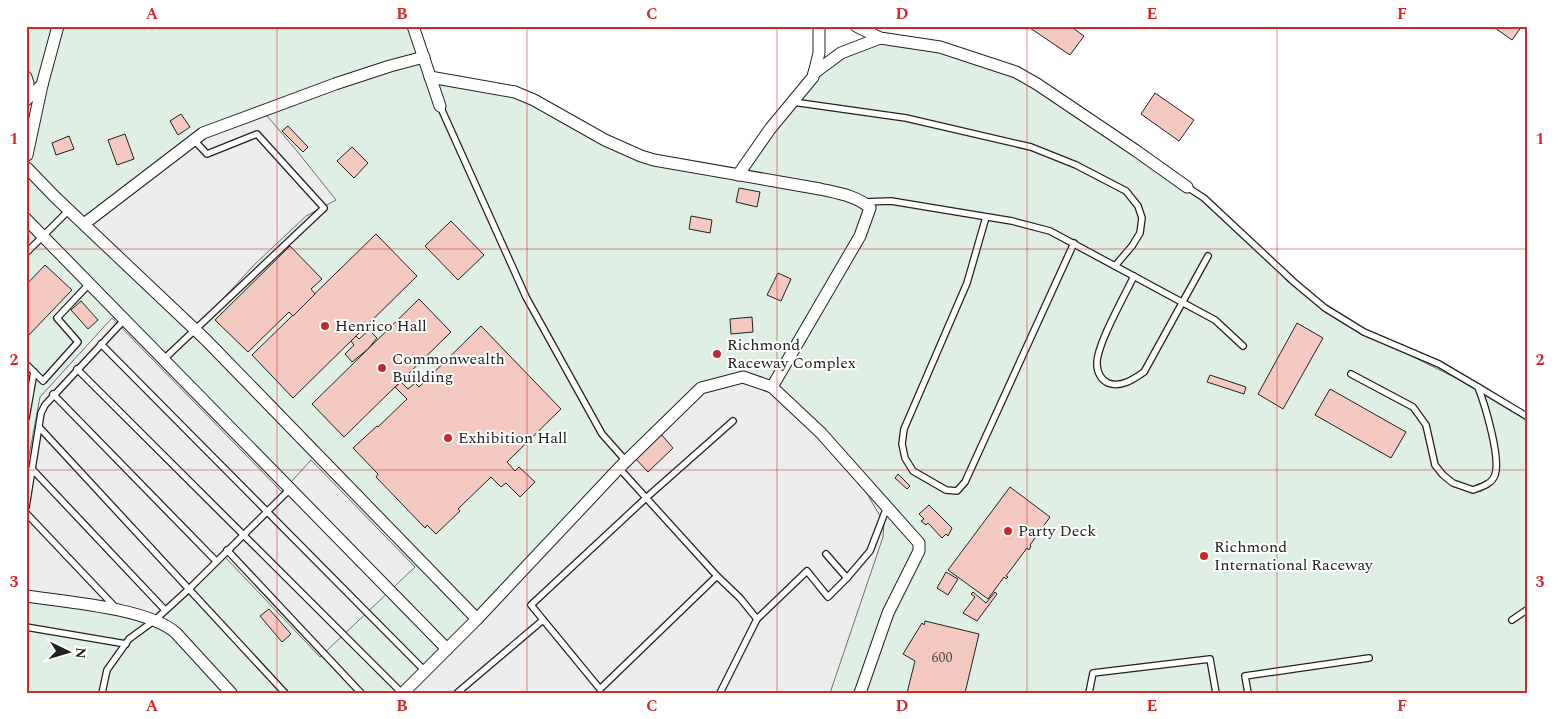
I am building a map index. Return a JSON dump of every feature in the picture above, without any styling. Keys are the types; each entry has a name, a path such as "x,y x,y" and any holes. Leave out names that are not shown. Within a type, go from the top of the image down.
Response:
{"street":[{"path":"58,26 42,85 27,153 26,168 195,329 478,619"},
{"path":"414,26 440,106"},
{"path":"814,73 819,53 819,26"},
{"path":"856,26 880,38 940,47 976,57 1016,72 1136,150 1187,187"},
{"path":"738,175 770,129 814,73 841,53 880,38"},
{"path":"84,224 203,133 326,87 424,57"},
{"path":"26,77 28,83 26,95"},
{"path":"430,77 515,92 534,100 605,140 647,158 820,189 864,202 870,208 870,213 860,236 772,387"},
{"path":"26,100 42,85"},
{"path":"26,219 447,649"},
{"path":"402,693 478,619 622,465 701,388 743,377 772,387 821,433 919,543 920,551 888,613 860,693"},
{"path":"26,596 119,611 154,620 176,634 230,693"}],"lane":[{"path":"793,102 906,118 1030,147 1076,165 1126,191 1138,206 1142,218 1140,232 1115,266"},
{"path":"440,106 526,297 602,434 646,498 717,576 740,598 757,619"},
{"path":"164,359 324,208 256,134 207,154 194,140"},
{"path":"1187,187 1204,198 1295,283 1325,308 1364,332 1439,364 1528,417"},
{"path":"864,202 891,201 1012,221 1050,231 1215,320 1242,346"},
{"path":"26,253 69,210"},
{"path":"986,217 967,283 904,429 902,444 906,458 913,471 946,490 957,490 965,482 1074,243"},
{"path":"1134,276 1103,341 1096,363 1098,374 1108,383 1131,381 1144,372 1208,256"},
{"path":"26,364 43,381 78,342 57,318 90,283"},
{"path":"26,507 44,404 125,319"},
{"path":"101,344 424,672"},
{"path":"77,369 402,693"},
{"path":"26,418 34,372"},
{"path":"1351,374 1413,407 1426,425 1435,465 1453,483 1473,490 1486,486 1494,477 1496,465 1485,406 1478,387"},
{"path":"53,394 216,561"},
{"path":"717,576 600,689 531,605 646,498 733,421"},
{"path":"39,427 190,588 285,693"},
{"path":"32,468 165,610"},
{"path":"102,693 107,670 129,639 190,588 290,490"},
{"path":"720,693 757,619 807,571 828,597 870,551 887,507"},
{"path":"26,513 119,611"},
{"path":"227,550 361,693"},
{"path":"826,554 847,578"},
{"path":"1512,620 1528,610"},
{"path":"457,693 543,620"},
{"path":"26,627 126,644"},
{"path":"1248,693 1245,676 1369,658"},
{"path":"1089,693 1093,673 1210,659 1216,693"}],"green space":[{"name":"Richmond Raceway Complex","path":"26,26 413,26 431,77 502,91 641,157 737,175 813,77 855,47 901,41 1016,72 1187,187 1245,232 1287,281 1359,330 1528,416 1528,693 26,693"}],"shaded area":[{"path":"262,110 336,200 306,216 255,264 195,329 84,224 203,133"},
{"path":"112,318 282,492 311,460 415,567 320,657 225,557 153,621 26,590 26,472 40,397"},
{"path":"743,377 772,387 854,471 884,523 883,537 830,693 407,693 701,388"}],"building":[{"path":"1027,26 1070,26 1084,36 1070,55"},
{"path":"1496,26 1522,26 1512,40 1495,28"},
{"path":"1155,93 1194,120 1179,141 1141,114"},
{"path":"181,114 190,127 178,135 170,121"},
{"path":"288,126 308,147 303,152 282,131"},
{"path":"125,134 134,159 117,165 108,140"},
{"path":"69,136 74,149 56,155 52,143"},
{"path":"352,147 368,163 354,178 337,161"},
{"path":"739,188 760,192 757,207 736,202"},
{"path":"691,216 712,220 710,233 689,229"},
{"path":"451,221 484,255 458,280 425,246"},
{"name":"Henrico Hall","path":"376,234 417,276 293,398 252,355"},
{"path":"290,246 322,279 311,289 315,294 293,316 289,312 248,352 215,320"},
{"path":"45,265 72,290 26,338 26,285"},
{"path":"778,273 791,279 781,301 767,295"},
{"name":"Commonwealth Building","path":"419,299 451,332 344,437 312,404"},
{"path":"81,301 98,320 88,329 71,310"},
{"path":"752,317 753,332 731,334 730,319"},
{"path":"1297,323 1323,338 1283,409 1258,394"},
{"name":"Exhibition Hall","path":"481,326 561,409 507,462 515,471 519,467 535,482 520,497 506,483 501,487 491,477 458,509 460,511 436,534 427,525 425,528 376,477 378,474 353,448 407,399 395,387 401,382 408,389 415,383 419,387"},
{"path":"369,330 377,338 368,349 352,362 345,354 354,345 351,341 356,336 359,339"},
{"path":"1210,375 1246,387 1244,394 1207,382"},
{"path":"1330,389 1406,432 1391,458 1315,415"},
{"path":"661,434 673,448 648,472 635,458"},
{"path":"898,474 910,486 907,489 895,478"},
{"name":"Party Deck","path":"1010,487 1050,517 1030,545 1029,550 1027,548 1006,576 1008,577 1006,579 1004,577 988,599 948,570"},
{"path":"929,505 952,528 948,536 946,534 942,538 928,523 926,525 921,521 924,519 919,514"},
{"path":"946,572 958,579 948,595 937,588"},
{"path":"973,592 986,603 995,592 997,594 977,621 963,613 975,597 971,594"},
{"path":"269,609 291,634 282,642 260,616"},
{"path":"925,621 979,634 965,693 907,693 915,661 903,654"}],"place":[{"name":"Henrico Hall","path":"325,326"},
{"name":"Richmond Raceway Complex","path":"717,354"},
{"name":"Commonwealth Building","path":"382,368"},
{"name":"Exhibition Hall","path":"448,438"},
{"name":"Party Deck","path":"1008,531"},
{"name":"Richmond International Raceway","path":"1204,556"}]}
